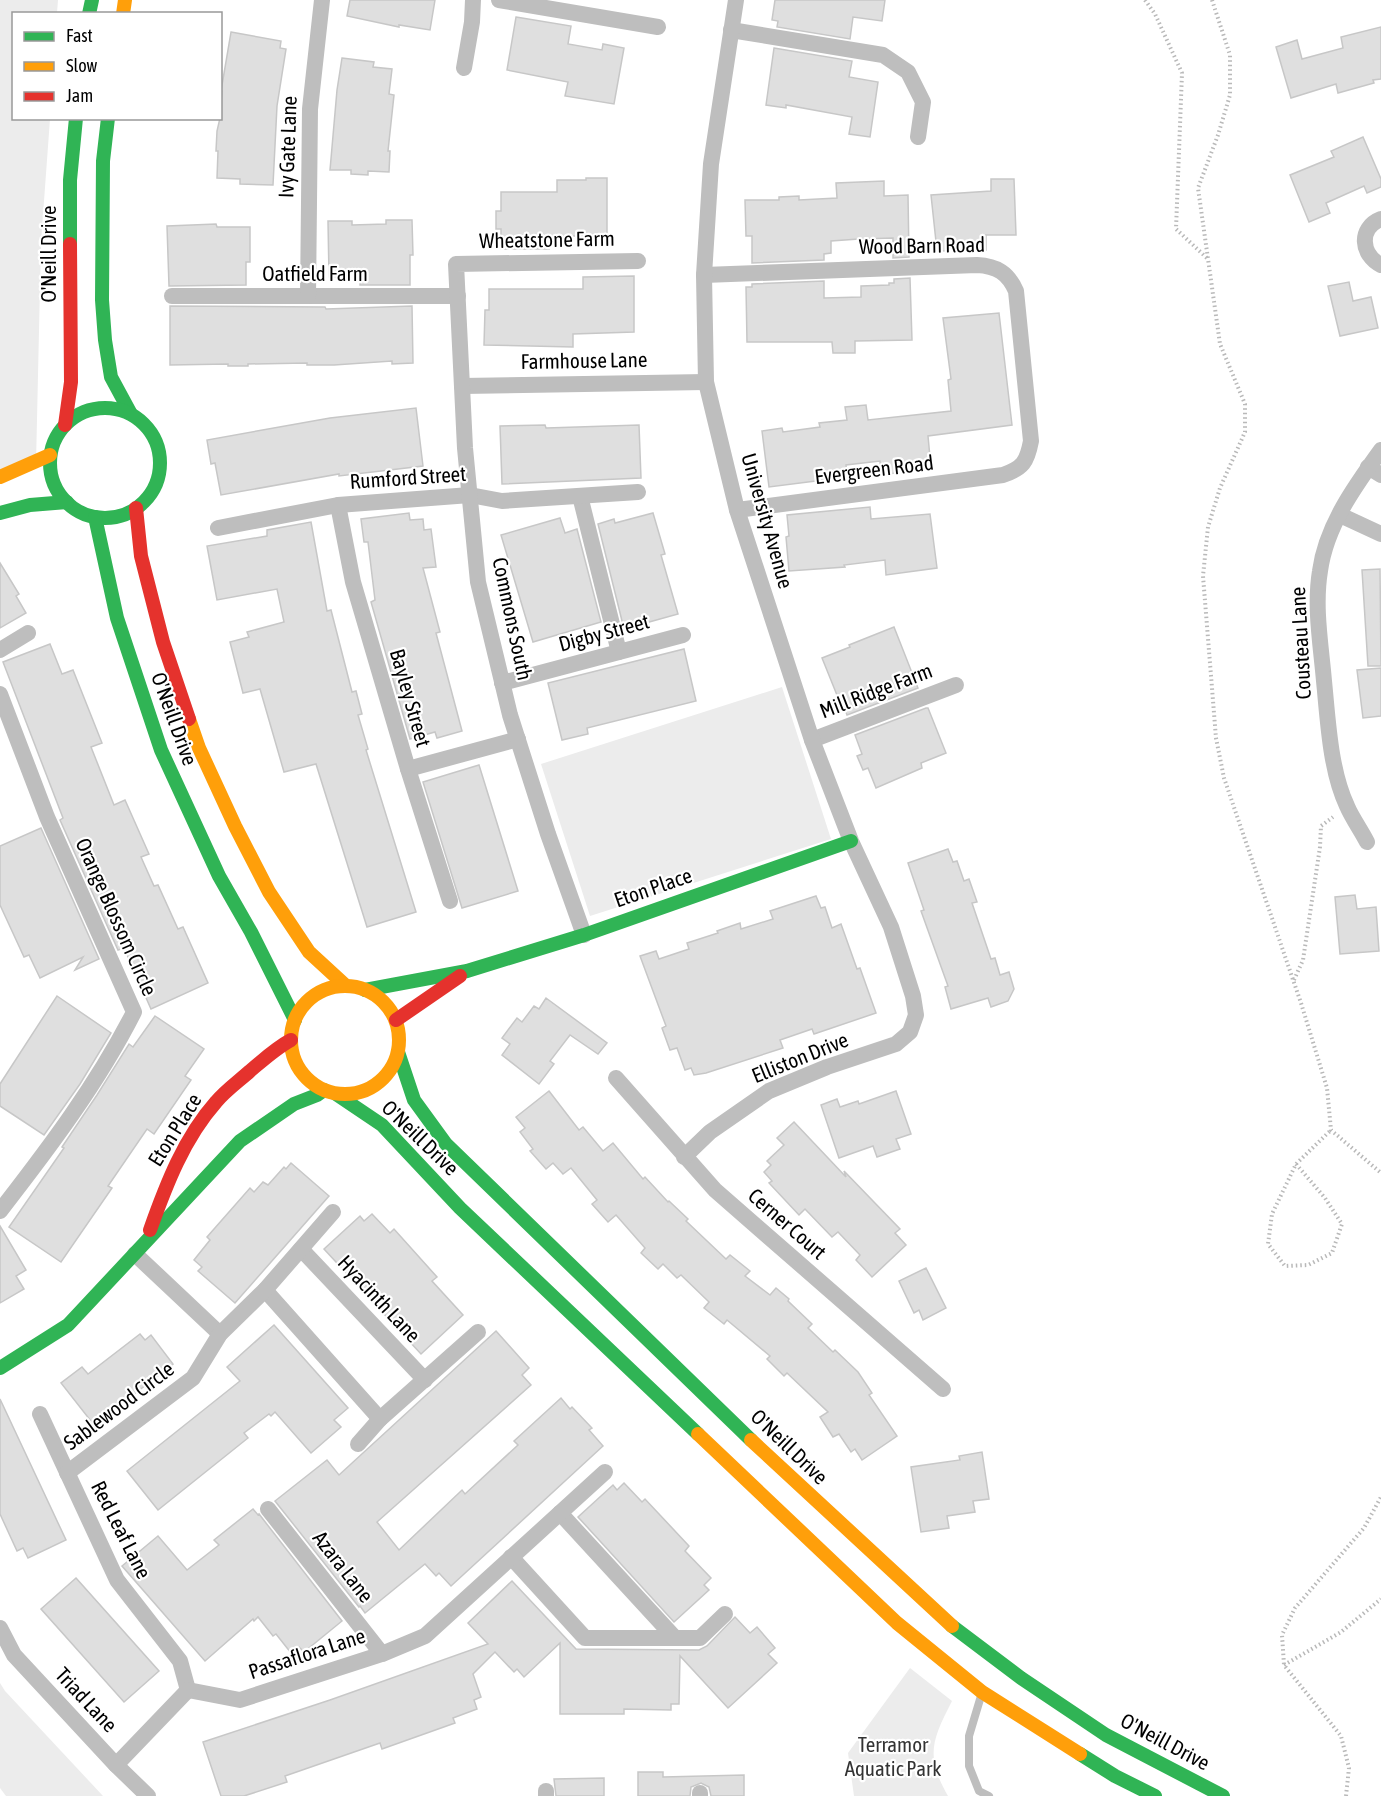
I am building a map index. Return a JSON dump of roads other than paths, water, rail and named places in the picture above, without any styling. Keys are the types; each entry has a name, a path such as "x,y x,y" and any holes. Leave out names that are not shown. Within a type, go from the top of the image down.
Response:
{"main road":[{"name":"O'Neill Drive","path":"50,454 55,439 65,425 71,382 70,180 75,120"},
{"path":"108,120 103,162 102,300 105,340 111,377 131,414"},
{"path":"0,477 50,454 50,472 56,489 80,512 109,518 136,508 149,495 158,478 160,460 156,441 146,426 131,414 114,408 96,408 79,414 65,425"},
{"path":"0,513 30,505 67,502"},
{"name":"O'Neill Drive","path":"136,508 141,556 163,642 199,748 269,892 309,952 346,986"},
{"name":"O'Neill Drive","path":"95,516 117,618 160,750 219,876 251,932 284,1001 296,1020"},
{"name":"Eton Place","path":"365,990 466,971 584,934 851,841"},
{"name":"Eton Place","path":"396,1020 466,971"},
{"name":"O'Neill Drive","path":"330,1092 360,1093 380,1082 391,1069 398,1052 399,1039 396,1020 388,1008 365,990 346,986 329,988 314,995 292,1024 293,1057 308,1080 382,1125 460,1208 897,1623 982,1692 1115,1776 1155,1796"},
{"name":"Eton Place","path":"147,1238 167,1184 210,1108 281,1044 291,1040"},
{"name":"O'Neill Drive","path":"398,1052 414,1100 446,1144 785,1473 948,1623 1021,1678 1106,1735 1200,1791 1223,1796"},
{"name":"Eton Place","path":"0,1368 68,1325 240,1141 294,1104 330,1092"}],"street":[{"name":"Ivy Gate Lane","path":"308,296 310,109 322,0"},
{"path":"465,68 473,0"},
{"path":"500,0 658,27"},
{"name":"University Avenue","path":"736,0 711,164 704,275 706,382 737,510 812,740 851,841 891,927 913,996 916,1015 910,1032"},
{"path":"731,30 883,55 908,72 923,102 918,137"},
{"path":"1381,219 1370,226 1364,240 1368,255 1381,265"},
{"name":"Wheatstone Farm","path":"456,264 638,261"},
{"name":"Commons South","path":"456,264 462,386 478,582 518,739 548,834 584,934"},
{"name":"Wood Barn Road","path":"704,275 977,265 1000,270 1011,279 1016,291 1031,441 1028,459 1016,470"},
{"name":"Oatfield Farm","path":"172,296 458,296"},
{"name":"Farmhouse Lane","path":"462,386 706,382"},
{"name":"Cousteau Lane","path":"1367,842 1347,806 1336,774 1318,617 1320,571 1329,540 1353,489 1375,471 1381,450"},
{"name":"Evergreen Road","path":"737,510 1003,476 1016,470"},
{"name":"Rumford Street","path":"218,528 338,505 470,495 502,501 638,492"},
{"path":"580,496 619,652"},
{"name":"Bayley Street","path":"338,505 353,582 450,901"},
{"path":"1340,515 1381,534"},
{"path":"0,650 28,633"},
{"name":"Digby Street","path":"502,683 683,635"},
{"name":"Mill Ridge Farm","path":"812,740 956,685"},
{"name":"Orange Blossom Circle","path":"0,694 4,719 134,1012 113,1053 38,1163 0,1211"},
{"path":"408,769 518,739"},
{"name":"Elliston Drive","path":"684,1157 710,1132 769,1091 827,1067 896,1044 910,1032"},
{"name":"Cerner Court","path":"616,1078 715,1190 943,1389"},
{"name":"Sablewood Circle","path":"67,1473 194,1378 220,1334 265,1290 333,1212"},
{"name":"Hyacinth Lane","path":"301,1250 424,1380"},
{"path":"135,1254 220,1334"},
{"path":"265,1290 380,1419"},
{"path":"358,1444 380,1419 478,1332"},
{"name":"Red Leaf Lane","path":"40,1414 117,1580 180,1661 188,1690"},
{"name":"Passaflora Lane","path":"188,1690 240,1700 382,1654 425,1636 605,1472"},
{"name":"Azara Lane","path":"268,1509 382,1654"},
{"path":"560,1513 675,1638"},
{"path":"511,1557 585,1638 700,1638 725,1614"},
{"name":"Triad Lane","path":"0,1628 14,1655 116,1765 148,1796"},
{"path":"116,1765 188,1690"}],"lane":[{"path":"982,1692 969,1736 969,1766 979,1791 989,1796"}],"park label":[{"name":"Terramor Aquatic Park","path":"893,1757"}]}
